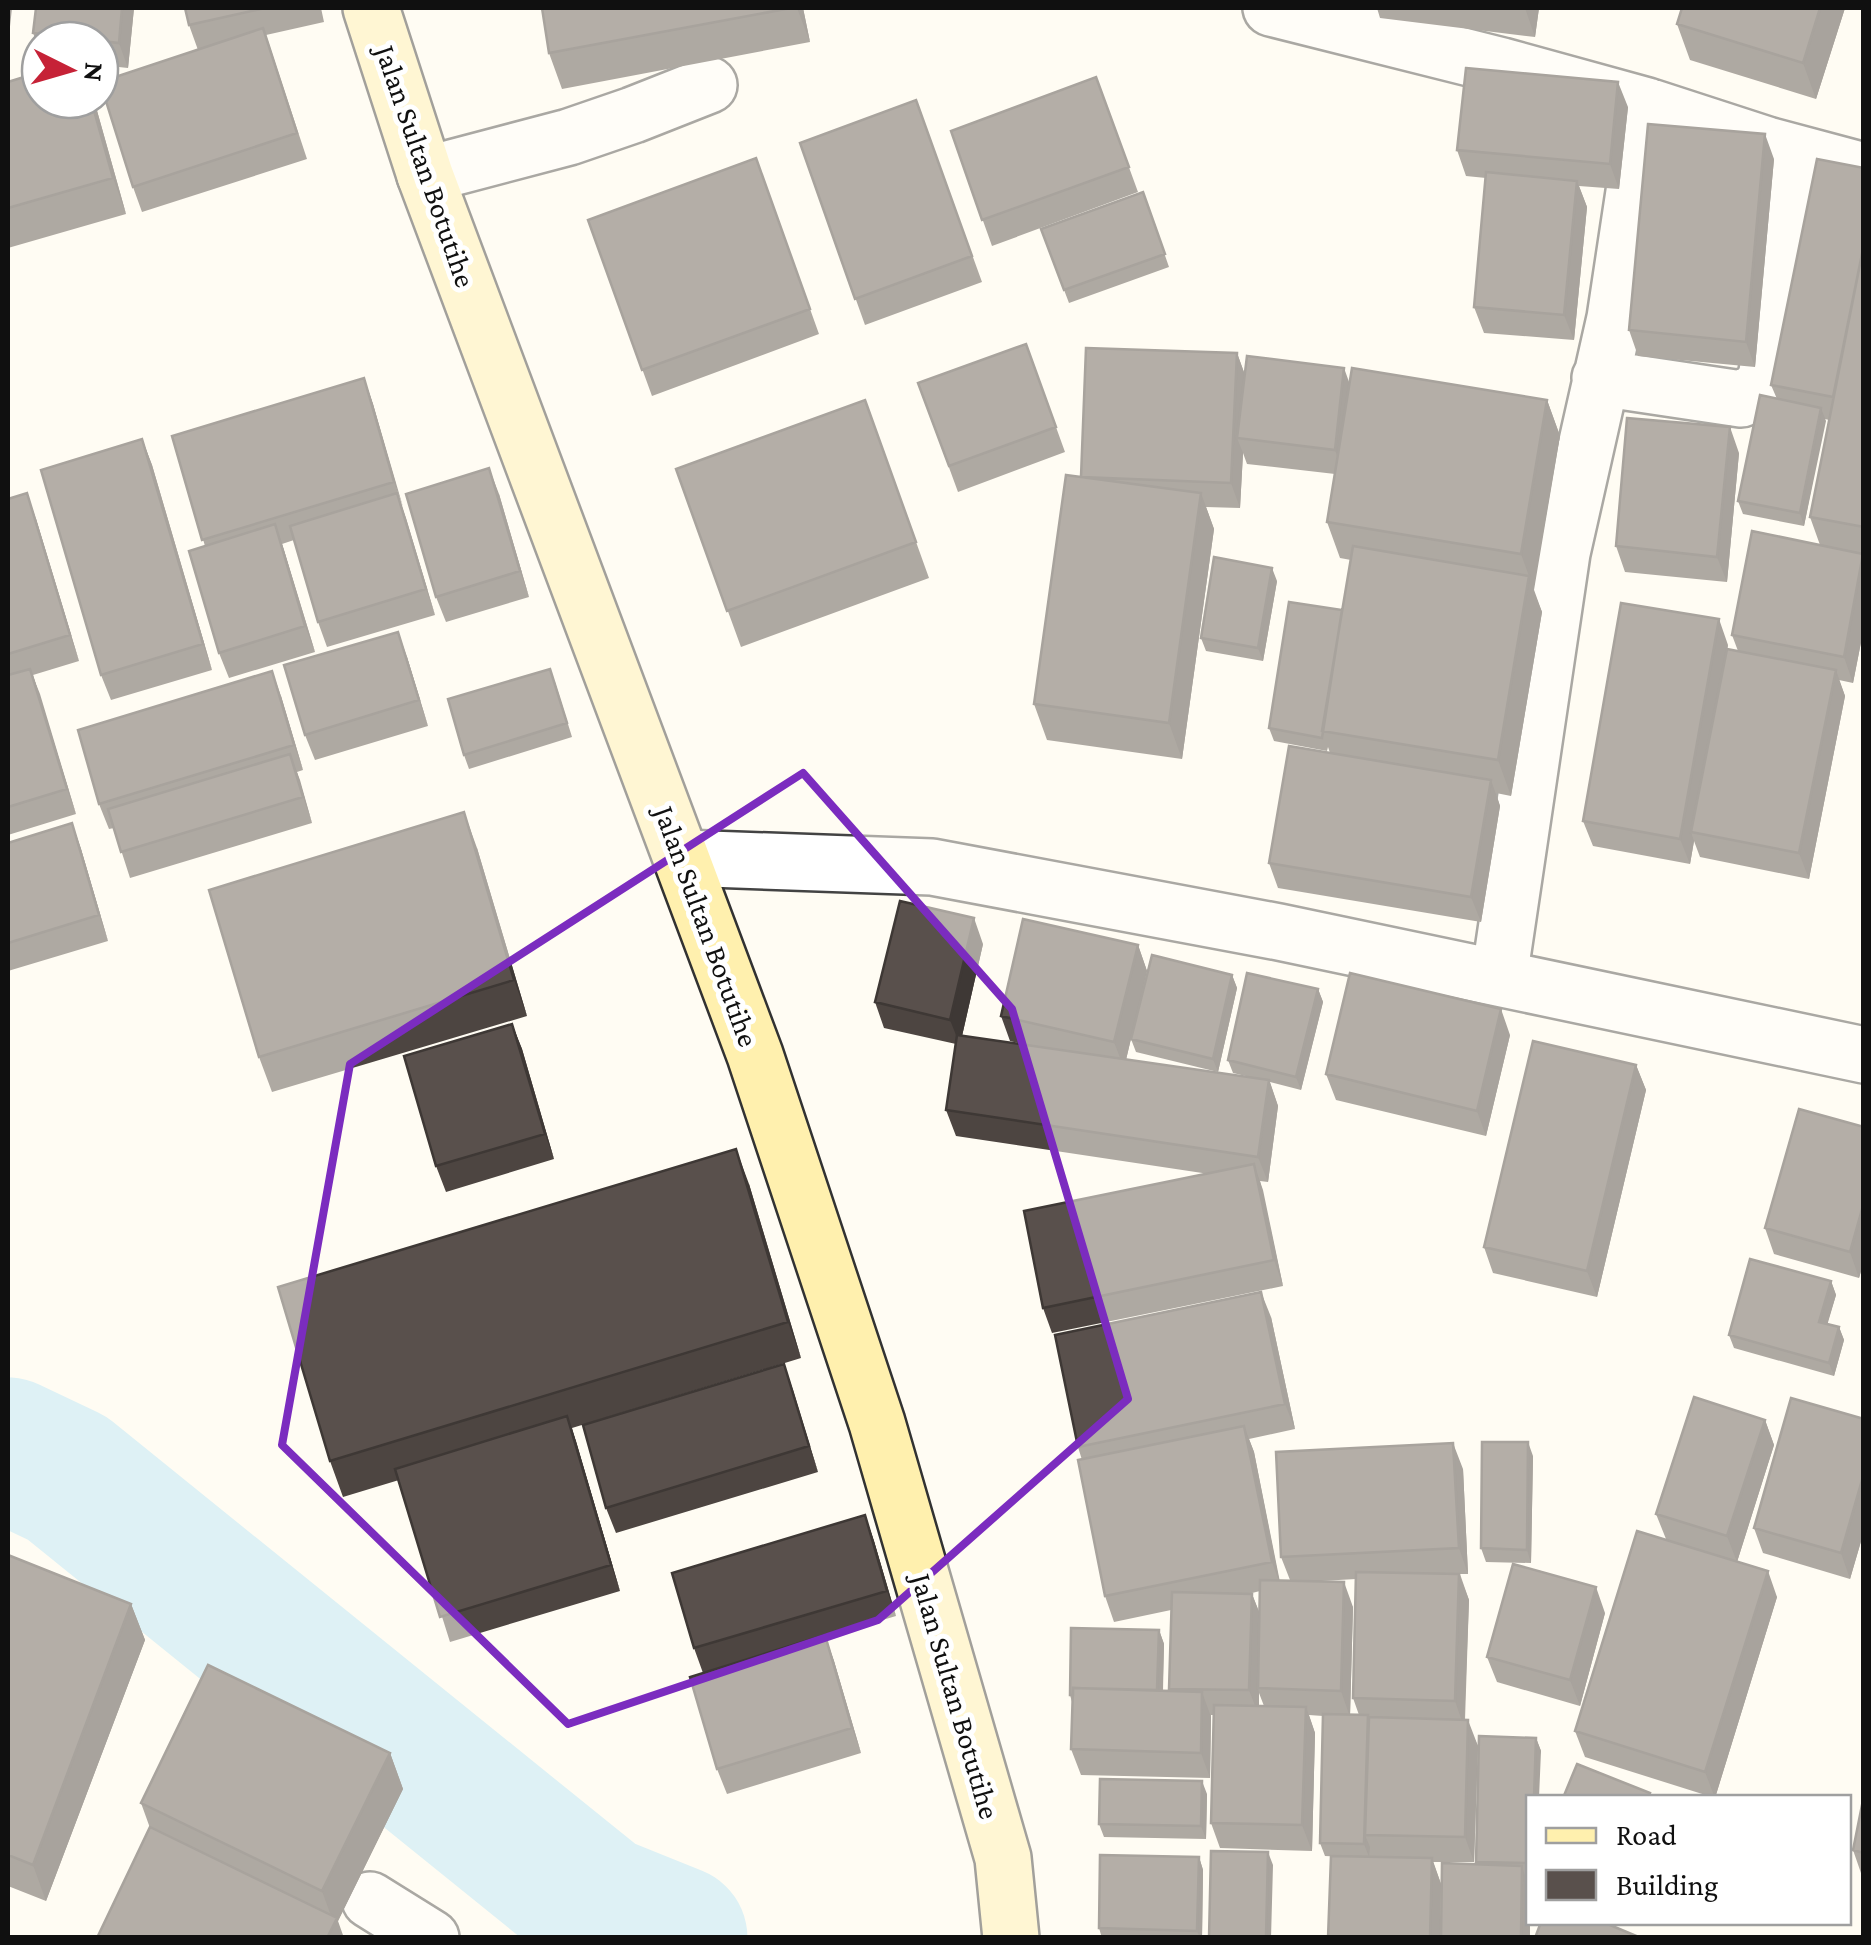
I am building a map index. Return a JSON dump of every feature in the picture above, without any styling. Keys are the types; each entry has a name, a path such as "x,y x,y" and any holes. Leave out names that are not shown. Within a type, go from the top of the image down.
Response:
{"main road":[{"name":"Jalan Sultan Botutihe","path":"371,8 425,175 755,1054 876,1423 1003,1858 1010,1938"}],"street":[{"path":"1271,8 1502,66 1864,171"},
{"path":"425,175 569,137 709,85"},
{"path":"1499,978 1562,553 1615,318 1647,106"},
{"path":"1600,378 1741,398 1758,390 1766,378 1803,155"},
{"path":"682,858 932,868 1279,932 1864,1055"},
{"path":"370,1900 431,1938"}],"highlighted area":[{"path":"803,773 1012,1009 1128,1399 878,1620 568,1724 282,1445 350,1064"}],"building":[{"path":"36,8 122,8 120,31 120,20 35,20"},
{"path":"185,8 265,8 189,25"},
{"path":"542,8 791,8 549,53"},
{"path":"1682,8 1820,8 1803,63 1677,24"},
{"path":"263,28 297,133 133,187 112,120 120,120 120,75"},
{"path":"1466,68 1618,82 1610,164 1457,150"},
{"path":"1096,77 1129,167 982,220 951,131"},
{"path":"20,78 20,120 97,120 113,178 8,208 8,82"},
{"path":"916,100 972,256 855,299 800,143"},
{"path":"1648,124 1765,134 1746,342 1629,330"},
{"path":"756,158 810,309 642,370 588,220"},
{"path":"1817,159 1864,168 1864,244 1833,397 1771,385"},
{"path":"1486,172 1577,181 1564,315 1474,307"},
{"path":"1143,192 1165,254 1064,290 1041,229"},
{"path":"1864,244 1864,527 1810,517"},
{"path":"1026,344 1056,427 949,466 918,383"},
{"path":"1086,348 1237,353 1231,483 1081,477"},
{"path":"1247,356 1344,368 1335,450 1237,438"},
{"path":"1352,368 1547,400 1521,554 1327,522"},
{"path":"364,378 394,482 202,540 172,436"},
{"path":"1760,395 1821,408 1800,513 1738,501"},
{"path":"865,400 916,542 727,611 676,469"},
{"path":"1627,418 1730,427 1717,557 1616,546"},
{"path":"142,439 203,644 101,675 41,470"},
{"path":"489,468 520,571 436,597 406,494"},
{"path":"1066,475 1201,493 1169,723 1034,704"},
{"path":"27,493 70,635 8,654 8,499"},
{"path":"397,493 426,589 318,622 290,526"},
{"path":"275,524 305,626 219,653 189,551"},
{"path":"1752,531 1863,554 1844,657 1732,635"},
{"path":"1353,546 1529,576 1498,760 1322,731"},
{"path":"1214,557 1272,568 1258,648 1201,638"},
{"path":"1289,602 1342,610 1322,738 1269,728"},
{"path":"1621,603 1719,619 1680,839 1583,821"},
{"path":"398,632 419,700 305,735 284,665"},
{"path":"1727,649 1836,670 1799,853 1691,832"},
{"path":"30,669 67,789 8,807 8,675"},
{"path":"550,669 567,723 464,755 448,699"},
{"path":"272,671 294,745 99,804 78,730"},
{"path":"1289,746 1491,780 1471,897 1269,863"},
{"path":"290,754 303,797 121,852 108,809"},
{"path":"464,812 514,980 259,1057 209,890"},
{"path":"72,823 99,915 8,943 8,843"},
{"path":"900,901 974,918 950,1020 875,1002"},
{"path":"1023,919 1138,945 1114,1042 1001,1016"},
{"path":"1152,955 1232,975 1213,1059 1131,1039"},
{"path":"1247,973 1318,989 1296,1077 1228,1060"},
{"path":"1350,973 1501,1009 1477,1111 1326,1074"},
{"path":"512,1024 545,1134 436,1166 404,1056"},
{"path":"957,1035 1269,1080 1258,1157 946,1110"},
{"path":"1533,1041 1636,1065 1587,1271 1484,1247"},
{"path":"1799,1109 1864,1127 1864,1202 1850,1252 1765,1228"},
{"path":"736,1149 788,1322 330,1461 278,1287"},
{"path":"1254,1164 1274,1260 1043,1308 1024,1211"},
{"path":"1750,1259 1831,1281 1819,1322 1839,1327 1829,1363 1729,1335"},
{"path":"1261,1292 1285,1404 1078,1447 1055,1335"},
{"path":"784,1364 809,1446 606,1508 583,1425"},
{"path":"1694,1397 1765,1420 1727,1536 1656,1514"},
{"path":"1791,1398 1864,1419 1864,1473 1841,1553 1754,1528"},
{"path":"567,1416 611,1565 440,1617 395,1469"},
{"path":"1244,1426 1272,1562 1105,1596 1078,1460"},
{"path":"1482,1442 1528,1442 1527,1550 1481,1548"},
{"path":"1453,1443 1459,1548 1281,1557 1276,1452"},
{"path":"865,1515 887,1591 694,1648 672,1573"},
{"path":"1637,1531 1768,1571 1705,1772 1575,1731"},
{"path":"8,1555 131,1604 33,1865 8,1855"},
{"path":"1513,1564 1596,1587 1570,1680 1487,1657"},
{"path":"1356,1572 1459,1574 1455,1701 1353,1698"},
{"path":"1260,1580 1344,1582 1341,1691 1258,1688"},
{"path":"1172,1592 1252,1594 1249,1690 1169,1689"},
{"path":"1071,1628 1159,1630 1157,1690 1073,1688 1070,1695"},
{"path":"825,1635 852,1728 717,1769 690,1677"},
{"path":"208,1665 390,1753 322,1891 141,1803"},
{"path":"1073,1688 1202,1692 1201,1753 1071,1749"},
{"path":"1214,1705 1306,1707 1302,1825 1211,1823"},
{"path":"1323,1714 1368,1715 1364,1844 1320,1843"},
{"path":"1369,1717 1468,1720 1465,1837 1365,1835"},
{"path":"1479,1736 1536,1738 1534,1795 1526,1795 1526,1863 1476,1862"},
{"path":"1577,1764 1650,1793 1649,1795 1564,1795"},
{"path":"1100,1779 1202,1781 1201,1826 1099,1824"},
{"path":"1864,1795 1864,1853 1853,1850"},
{"path":"150,1827 337,1918 327,1938 97,1938"},
{"path":"1211,1851 1268,1852 1266,1938 1209,1938"},
{"path":"1100,1855 1199,1857 1197,1931 1099,1928"},
{"path":"1331,1856 1432,1858 1430,1938 1328,1938"},
{"path":"1442,1863 1522,1866 1521,1938 1441,1938"},
{"path":"1540,1925 1610,1925 1641,1938 1535,1938"}],"waterway":[{"path":"8,1450 67,1478 598,1907 675,1938"}]}
